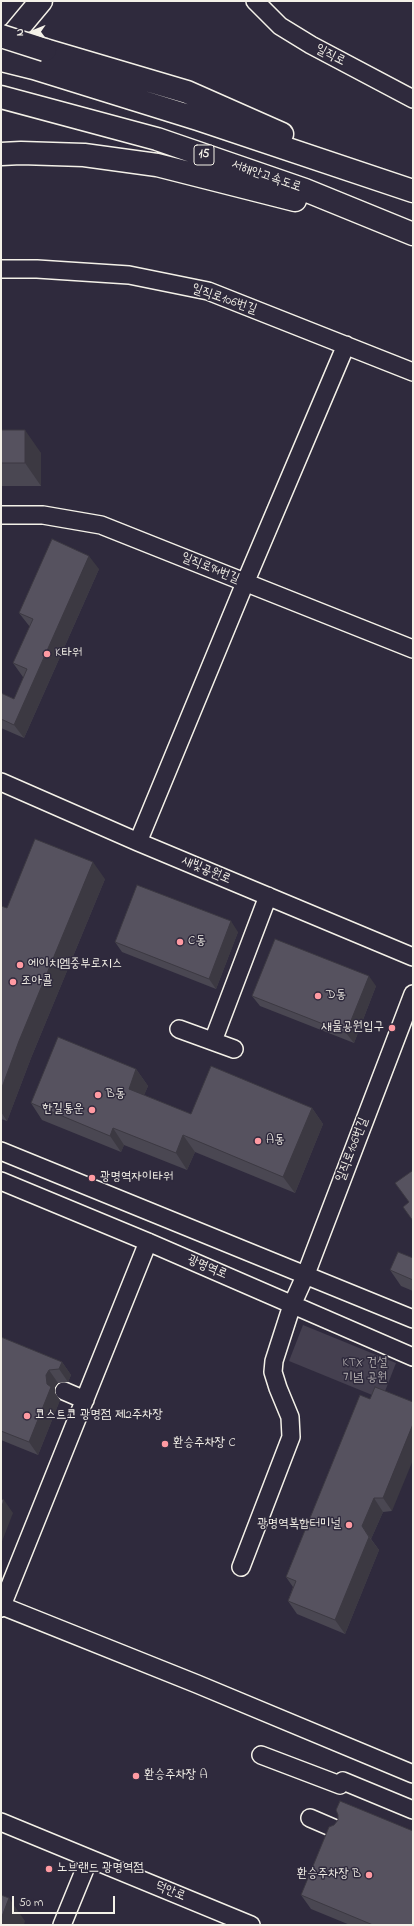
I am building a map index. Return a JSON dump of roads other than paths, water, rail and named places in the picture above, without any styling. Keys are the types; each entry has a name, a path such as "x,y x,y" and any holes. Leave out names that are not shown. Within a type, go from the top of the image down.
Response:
{"main road":[{"path":"1,49 42,1"},
{"path":"1,36 39,59"},
{"path":"1,60 39,59 187,92 407,188"},
{"name":"서해안고속도로","path":"7,98 157,139 305,190 390,226 413,234"},
{"path":"1,154 21,153 84,155 157,165 198,174 390,226"}],"street":[{"name":"일직로","path":"256,1 280,26 311,46 413,98"},
{"name":"일직로106번길","path":"1,269 37,269 129,275 208,291 413,372"},
{"path":"138,842 245,583 346,345"},
{"name":"일직로94번길","path":"1,515 43,515 101,525 413,649"},
{"name":"새빛공원로","path":"1,782 138,842 413,957"},
{"path":"213,1041 268,896"},
{"name":"일직로106번길","path":"241,1567 291,1437 290,1417 273,1372 274,1361 292,1305 306,1274 413,994"},
{"path":"179,1029 234,1049"},
{"path":"1,1151 413,1318"},
{"name":"광명역로","path":"1,1181 148,1242 413,1357"},
{"path":"148,1242 2,1607 197,1684 413,1774"},
{"path":"64,1391 85,1400"},
{"path":"261,1755 340,1786 343,1781 413,1810"},
{"path":"310,1818 338,1830"},
{"name":"덕안로","path":"1,1822 251,1925"},
{"path":"62,1925 89,1858"}],"place":[{"name":"K타워","path":"47,654"},
{"name":"C동","path":"180,942"},
{"name":"에이치엠중부로지스","path":"20,965"},
{"name":"조아콜","path":"13,982"},
{"name":"D동","path":"318,996"},
{"name":"새물공원입구","path":"392,1028"},
{"name":"B동","path":"98,1095"},
{"name":"한길통운","path":"92,1110"},
{"name":"A동","path":"258,1141"},
{"name":"광명역자이타워","path":"92,1178"},
{"name":"코스트코 광명점 제2주차장","path":"27,1416"},
{"name":"환승주차장 C","path":"165,1444"},
{"name":"광명역복합터미널","path":"349,1525"},
{"name":"환승주차장 A","path":"136,1776"},
{"name":"노브랜드 광명역점","path":"49,1869"},
{"name":"환승주차장 B","path":"369,1875"}],"park label":[{"name":"KTX 건설 기념 공원","path":"365,1372"}]}
